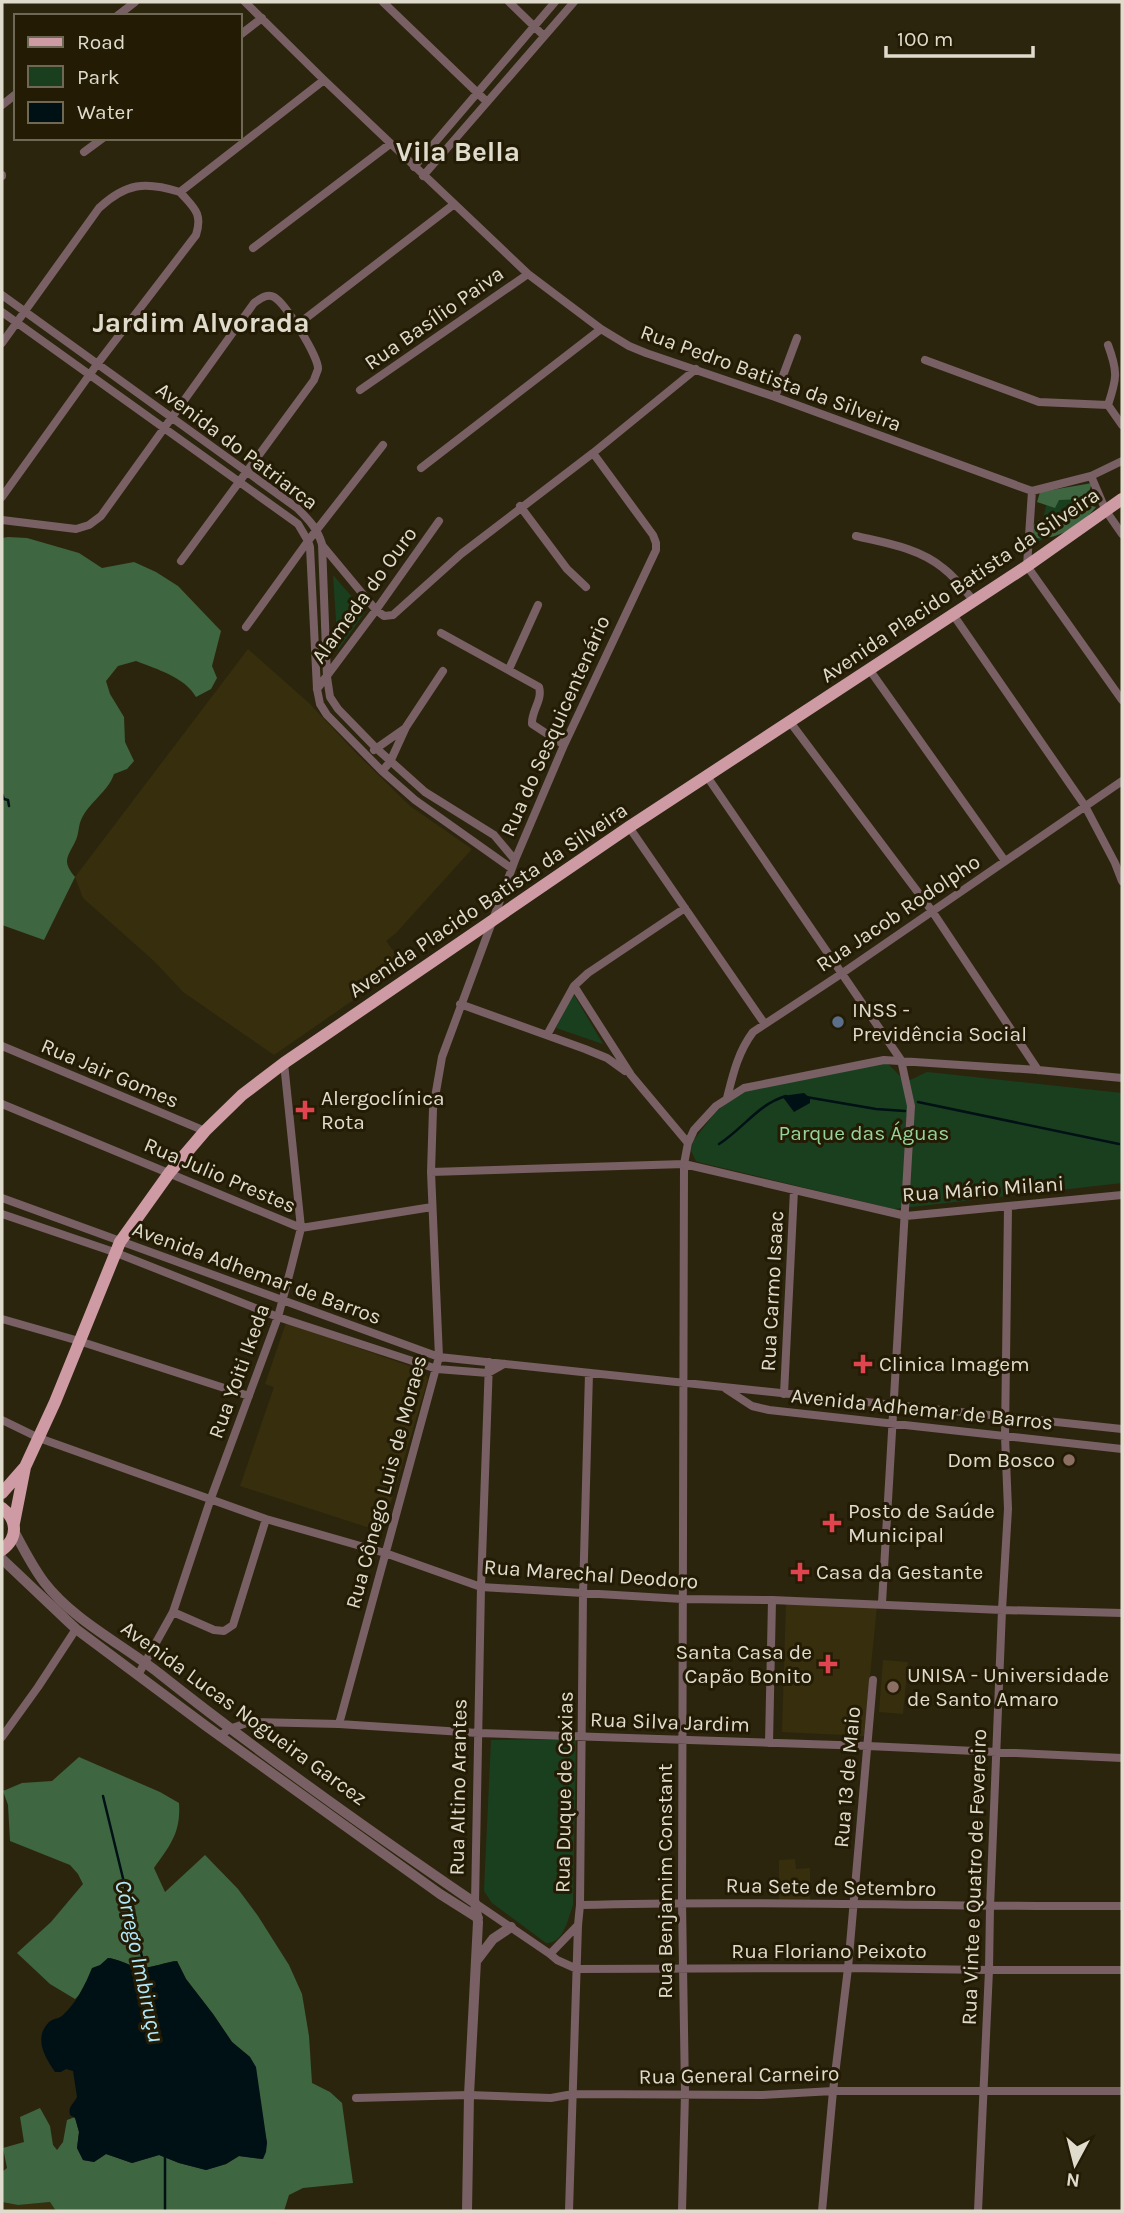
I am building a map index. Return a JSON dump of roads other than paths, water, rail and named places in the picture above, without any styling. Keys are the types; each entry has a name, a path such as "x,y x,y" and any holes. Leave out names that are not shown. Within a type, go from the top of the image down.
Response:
{"main road":[{"name":"Avenida Placido Batista da Silveira","path":"2,1493 24,1468 39,1438 117,1247 170,1172 205,1130 242,1095 284,1063 629,827 1027,566 1122,499"},
{"name":"Avenida Placido Batista da Silveira","path":"14,1527 24,1468"},
{"path":"2,1508 11,1516 14,1527 9,1545 2,1550"}],"street":[{"path":"120,14 135,2"},
{"name":"Rua Pedro Batista da Silveira","path":"245,2 453,205 528,274 601,330 638,350 1032,491"},
{"path":"383,2 487,102"},
{"path":"509,2 544,36"},
{"path":"414,167 555,2"},
{"path":"423,176 574,2"},
{"path":"242,33 262,18"},
{"path":"180,192 324,80"},
{"path":"84,152 100,140"},
{"path":"253,248 390,144"},
{"path":"2,343 99,208 115,193 138,185 160,186 180,192 196,211 200,222 196,235 89,375 2,497"},
{"path":"297,325 453,205"},
{"name":"Rua Basílio Paiva","path":"360,390 528,274"},
{"name":"Avenida do Patriarca","path":"2,295 297,508 317,530 322,544 330,697 376,748 425,792 494,835 513,864"},
{"path":"2,520 76,529 89,525 101,516 254,303 264,296 276,298 297,325 318,369 314,380 181,561"},
{"name":"Avenida do Patriarca","path":"2,312 298,524 309,544"},
{"path":"421,468 601,330"},
{"path":"775,397 797,338"},
{"path":"1108,345 1115,365 1116,381 1108,405"},
{"path":"925,360 1039,402 1108,405"},
{"path":"309,544 322,544 376,610 384,616 393,615 520,506 593,453 696,369"},
{"path":"1108,405 1122,425"},
{"path":"246,627 383,445"},
{"name":"Rua do Sesquicentenário","path":"494,920 513,864 564,745 656,550 653,535 593,453"},
{"path":"1122,461 1091,476 1032,491 1027,566 1122,700"},
{"path":"1091,476 1106,511 1122,534"},
{"path":"520,506 567,569 586,587"},
{"name":"Alameda do Ouro","path":"317,688 439,521"},
{"path":"856,536 930,559 951,574 973,600"},
{"path":"309,544 317,688 320,704 327,715 366,756 415,800 513,864"},
{"path":"509,669 538,605"},
{"path":"952,613 1085,806 1122,881"},
{"path":"441,633 539,687 540,695 531,719 532,724 564,745"},
{"path":"869,669 1005,861"},
{"path":"382,771 390,762 406,727 443,671"},
{"path":"790,722 932,911 1038,1070"},
{"path":"366,756 406,727"},
{"path":"706,775 901,1060 911,1106 882,1603"},
{"name":"Rua Jacob Rodolpho","path":"727,1098 743,1045 752,1032 1122,781"},
{"path":"629,827 764,1023"},
{"path":"547,1035 573,986 685,908"},
{"name":"Rua Cônego Luis de Moraes","path":"339,1724 437,1369 439,1357 431,1172 433,1109 442,1057 494,920"},
{"path":"573,986 631,1075 688,1143 694,1130 716,1106 744,1088 884,1060 1122,1078"},
{"path":"460,1004 607,1058 631,1075"},
{"name":"Rua Jair Gomes","path":"2,1046 205,1130"},
{"name":"Rua Yoiti Ikeda","path":"138,1675 173,1612 211,1498 284,1299 301,1228 284,1063"},
{"name":"Rua Julio Prestes","path":"2,1104 301,1228 432,1207"},
{"name":"Rua Benjamim Constant","path":"682,2211 685,2093 682,1902 684,1164 688,1143"},
{"name":"Rua Mário Milani","path":"431,1172 684,1164 906,1216 1122,1195"},
{"name":"Rua Carmo Isaac","path":"784,1394 794,1190"},
{"name":"Avenida Adhemar de Barros","path":"2,1198 278,1317 437,1369 488,1373"},
{"name":"Rua Vinte e Quatro de Fevereiro","path":"978,2211 1007,1509 1005,1436 1008,1207"},
{"name":"Avenida Adhemar de Barros","path":"2,1214 284,1299 439,1357 1122,1429"},
{"path":"2,1320 79,1341 249,1396"},
{"path":"352,1342 358,1328"},
{"name":"Rua Altino Arantes","path":"467,2211 469,2095 477,1960 478,1918 475,1903 478,1733 489,1362"},
{"path":"488,1373 505,1364"},
{"name":"Rua Duque de Caxias","path":"569,2211 580,1905 583,1594 589,1373"},
{"name":"Avenida Adhemar de Barros","path":"723,1387 752,1405 769,1409 1122,1449"},
{"name":"Rua Marechal Deodoro","path":"2,1420 39,1438 266,1519 385,1553 481,1587 682,1599 882,1603 1122,1613"},
{"path":"173,1612 214,1630 224,1631 233,1625 266,1519"},
{"name":"Avenida Lucas Nogueira Garcez","path":"14,1527 27,1557 45,1583 81,1618 146,1663 229,1729 475,1903"},
{"name":"Avenida Lucas Nogueira Garcez","path":"2,1559 76,1629 219,1736 440,1894 478,1918"},
{"path":"53,1608 61,1600"},
{"path":"769,1743 772,1600"},
{"path":"2,1737 76,1629"},
{"name":"Rua 13 de Maio","path":"822,2211 832,2091 848,1968 873,1680"},
{"name":"Rua Silva Jardim","path":"219,1736 229,1729 250,1722 339,1724 478,1733 868,1746 1122,1758"},
{"name":"Rua Sete de Setembro","path":"580,1905 682,1902 990,1907 1122,1906"},
{"path":"475,1903 557,1960 577,1969"},
{"path":"550,1954 578,1925"},
{"path":"477,1960 493,1939 511,1927"},
{"name":"Rua Floriano Peixoto","path":"577,1969 1122,1970"},
{"name":"Rua General Carneiro","path":"356,2098 469,2095 551,2098 573,2094 685,2093 762,2095 832,2091 1122,2091"}],"water":[{"path":"804,1093 810,1098 810,1103 794,1112 782,1096"},
{"path":"108,1958 141,1968 177,1961 186,1979 232,2042 250,2057 256,2067 267,2143 263,2159 239,2156 226,2164 206,2170 159,2155 132,2163 106,2154 94,2162 83,2160 77,2148 79,2132 75,2118 70,2115 70,2107 77,2097 73,2071 66,2069 55,2072 44,2054 41,2041 44,2028 72,2005 92,1968"}],"waterway":[{"path":"2,794 4,799 8,800 9,806"},
{"path":"719,1144 767,1105 786,1096"},
{"path":"806,1097 905,1111"},
{"path":"918,1102 1119,1144"},
{"name":"Córrego Imbiruçu","path":"103,1796 145,1969"},
{"name":"Córrego Imbiruçu","path":"165,2156 165,2211"}],"place":[{"name":"INSS - Previdência Social","path":"838,1022"},
{"name":"Alergoclínica Rota","path":"305,1110"},
{"name":"Clinica Imagem","path":"863,1364"},
{"name":"Dom Bosco","path":"1069,1460"},
{"name":"Posto de Saúde Municipal","path":"832,1523"},
{"name":"Casa da Gestante","path":"800,1572"},
{"name":"Santa Casa de Capão Bonito","path":"828,1664"},
{"name":"UNISA - Universidade de Santo Amaro","path":"893,1687"}],"district":[{"name":"Vila Bella","path":"458,151"},
{"name":"Jardim Alvorada","path":"201,322"}],"park label":[{"name":"Parque das Águas","path":"864,1133"}]}
